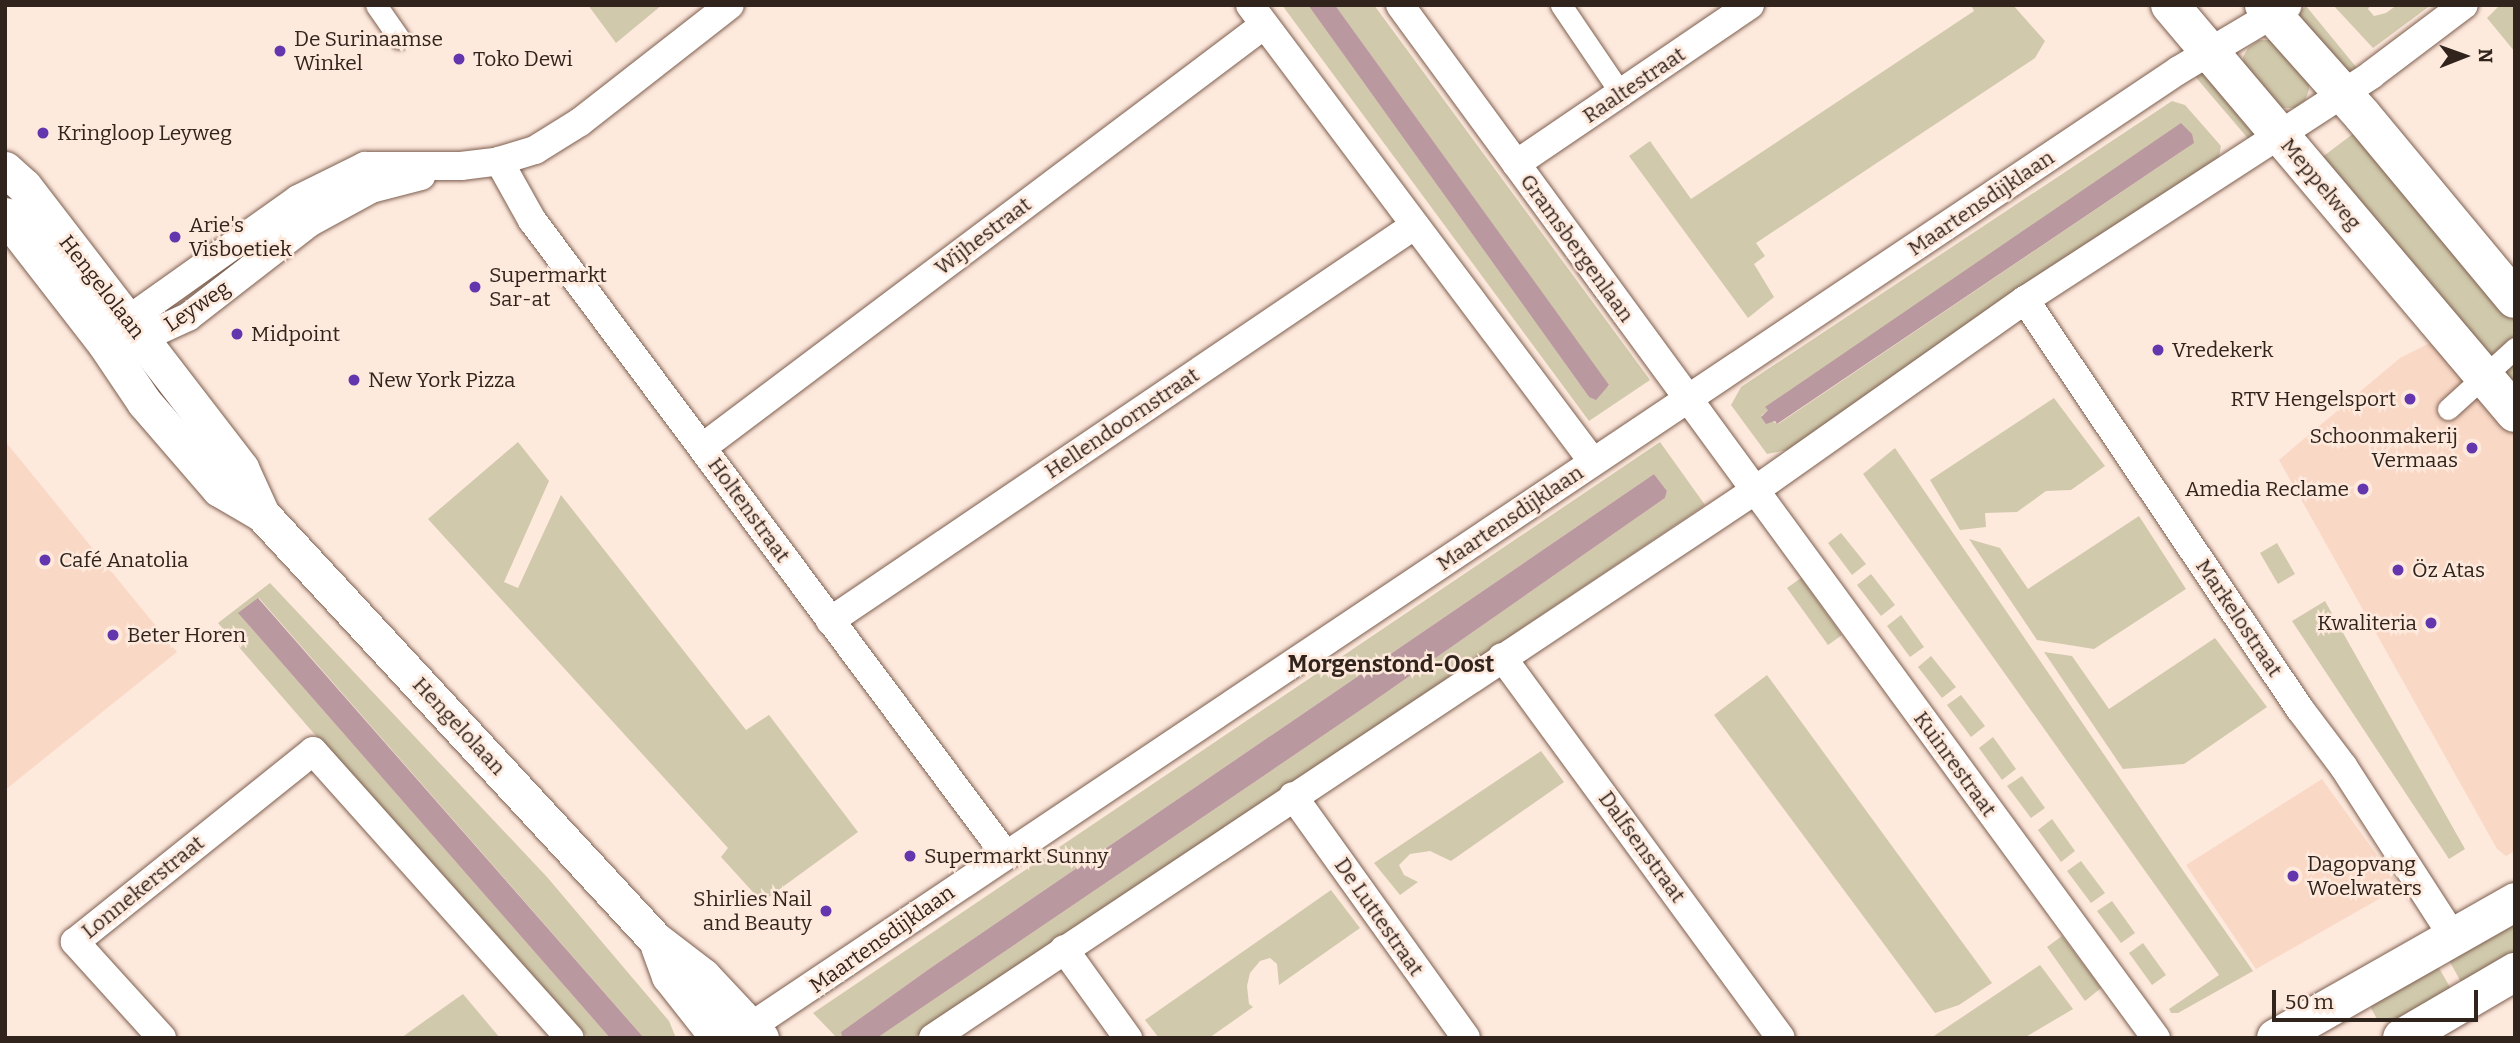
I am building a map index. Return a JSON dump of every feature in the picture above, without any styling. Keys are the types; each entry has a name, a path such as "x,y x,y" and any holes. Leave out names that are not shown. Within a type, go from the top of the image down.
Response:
{"main road":[{"name":"Meppelweg","path":"2170,5 2515,413"},
{"path":"2275,8 2515,299"},
{"path":"2276,1038 2515,902"},
{"path":"2402,1038 2515,972"}],"street":[{"path":"376,5 399,38"},
{"name":"Leyweg","path":"125,334 188,317 309,223 371,189 461,166 499,161 535,150 580,122 730,5"},
{"name":"Gramsbergenlaan","path":"1400,5 1754,491"},
{"path":"1561,5 1622,94"},
{"name":"Raaltestraat","path":"1516,164 1750,5"},
{"path":"933,1038 1754,491 2025,300 2371,75 2464,5"},
{"name":"Maartensdijklaan","path":"741,1035 1005,855 2208,50 2275,8"},
{"path":"1257,15 1593,462"},
{"name":"Wijhestraat","path":"703,447 1257,15"},
{"name":"Holtenstraat","path":"499,161 532,220 1005,855"},
{"name":"Hengelolaan","path":"5,169 24,186 125,334 145,402 219,489 262,514 655,939 703,976 741,1035"},
{"name":"Hengelolaan","path":"5,215 125,334"},
{"name":"Hellendoornstraat","path":"830,621 1415,225"},
{"name":"Markelostraat","path":"2025,300 2300,709 2343,766 2453,937"},
{"path":"2448,409 2478,370 2515,348"},
{"name":"Kuinrestraat","path":"1754,491 2156,1038"},
{"name":"Dalfsenstraat","path":"1502,657 1781,1038"},
{"name":"Lonnekerstraat","path":"162,1038 75,942 313,751 570,1038"},
{"name":"De Luttestraat","path":"1293,796 1466,1038"},
{"path":"1064,949 1128,1038"}],"shaded area":[{"path":"588,5 662,5 616,43"},
{"path":"1282,5 1308,5 1589,397 1609,386 1335,5 1374,5 1650,380 1589,421"},
{"path":"1308,5 1335,5 1609,385 1596,400 1589,397"},
{"path":"1971,5 2013,5 2045,41 2035,58 1756,243 1765,256 1754,264 1774,297 1748,318 1629,156 1650,141 1691,199 1974,11"},
{"path":"2333,5 2371,5 2368,9 2374,16 2386,13 2397,5 2431,5 2373,48"},
{"path":"2500,5 2515,5 2515,52 2487,18"},
{"path":"2306,6 2361,73 2351,81 2293,17"},
{"path":"2259,40 2271,40 2309,77 2309,90 2305,101 2295,108 2274,108 2244,73 2243,57 2248,48"},
{"path":"2202,68 2260,131 2251,142 2193,74"},
{"path":"2172,101 2185,105 2221,146 2219,157 1787,450 1767,454 1731,405 1741,387","holes":["2194,143 1778,424 1761,416"]},
{"path":"2181,123 2192,134 2194,143 1777,424 1775,421 1766,424 1761,417 1768,410 1765,407"},
{"path":"2358,130 2515,319 2515,391 2321,158"},
{"path":"2515,300 2515,851 2506,856 2497,849 2279,460 2400,358"},
{"path":"2054,398 2105,466 2071,490 2046,491 2017,512 1985,513 1986,527 1960,530 1930,480"},
{"path":"5,441 177,652 5,790"},
{"path":"518,442 549,481 504,582 518,588 561,495 746,730 769,715 858,832 762,902 721,857 728,848 428,519"},
{"path":"1660,442 1705,505 913,1038 877,1038 1371,703 1665,498 1667,491 1654,474 929,969 841,1032 842,1038 837,1038 813,1013"},
{"path":"1895,448 2253,971 2178,1013 2171,1013 2169,1009 2219,975 1863,474"},
{"path":"1654,474 1667,491 1665,498 1371,703 877,1038 842,1038 841,1032 929,969"},
{"path":"2139,516 2186,589 2094,649 2037,640 1969,539 2000,548 2028,589"},
{"path":"1841,533 1866,564 1852,575 1828,543"},
{"path":"2277,543 2295,574 2278,584 2260,553"},
{"path":"1871,574 1895,605 1881,616 1857,585"},
{"path":"1801,578 1842,635 1828,645 1787,588"},
{"path":"270,583 547,877 669,1021 676,1038 644,1038 259,598 239,614 610,1038 589,1038 310,729 218,623"},
{"path":"258,598 644,1038 610,1038 238,613"},
{"path":"2325,601 2465,849 2449,859 2292,621"},
{"path":"1901,615 1924,647 1910,657 1887,626"},
{"path":"2215,638 2267,707 2184,764 2123,769 2044,652 2072,656 2109,709"},
{"path":"1931,656 1956,687 1942,698 1918,667"},
{"path":"1767,675 1992,983 1959,1005 1935,1013 1714,715"},
{"path":"1961,695 1985,726 1971,737 1947,705"},
{"path":"1993,737 2016,769 2002,780 1979,748"},
{"path":"1541,751 1564,782 1451,861 1430,851 1410,854 1399,865 1404,875 1418,882 1400,895 1374,863"},
{"path":"2022,776 2045,808 2031,818 2007,786"},
{"name":"Dagopvang Woelwaters","path":"2322,779 2400,887 2256,969 2186,865"},
{"path":"2052,819 2075,851 2061,862 2038,830"},
{"path":"2081,861 2105,893 2091,903 2067,871"},
{"path":"1331,890 1360,928 1279,985 1277,964 1270,958 1260,961 1250,973 1247,986 1249,1004 1253,1007 1209,1038 1159,1038 1145,1020"},
{"path":"2112,901 2135,933 2121,943 2097,911"},
{"path":"2515,916 2515,953 2461,982 2446,955"},
{"path":"2062,936 2101,988 2085,1001 2047,947"},
{"path":"2143,943 2166,975 2152,985 2129,953"},
{"path":"2435,961 2451,989 2394,1022 2378,1021 2371,1008 2373,1000"},
{"path":"2040,965 2073,1009 2024,1038 1931,1038"},
{"path":"463,994 500,1038 401,1038 426,1020"}],"place":[{"name":"De Surinaamse Winkel","path":"280,51"},
{"name":"Toko Dewi","path":"459,59"},
{"name":"Kringloop Leyweg","path":"43,133"},
{"name":"Arie's Visboetiek","path":"175,237"},
{"name":"Supermarkt Sar-at","path":"475,287"},
{"name":"Midpoint","path":"237,334"},
{"name":"Vredekerk","path":"2158,350"},
{"name":"New York Pizza","path":"354,380"},
{"name":"RTV Hengelsport","path":"2410,399"},
{"name":"Schoonmakerij Vermaas","path":"2472,448"},
{"name":"Amedia Reclame","path":"2363,489"},
{"name":"Café Anatolia","path":"45,560"},
{"name":"Öz Atas","path":"2398,570"},
{"name":"Kwaliteria","path":"2431,623"},
{"name":"Beter Horen","path":"113,635"},
{"name":"Supermarkt Sunny","path":"910,856"},
{"name":"Dagopvang Woelwaters","path":"2293,876"},
{"name":"Shirlies Nail and Beauty","path":"826,911"}],"district":[{"name":"Morgenstond-Oost","path":"1391,664"}]}
